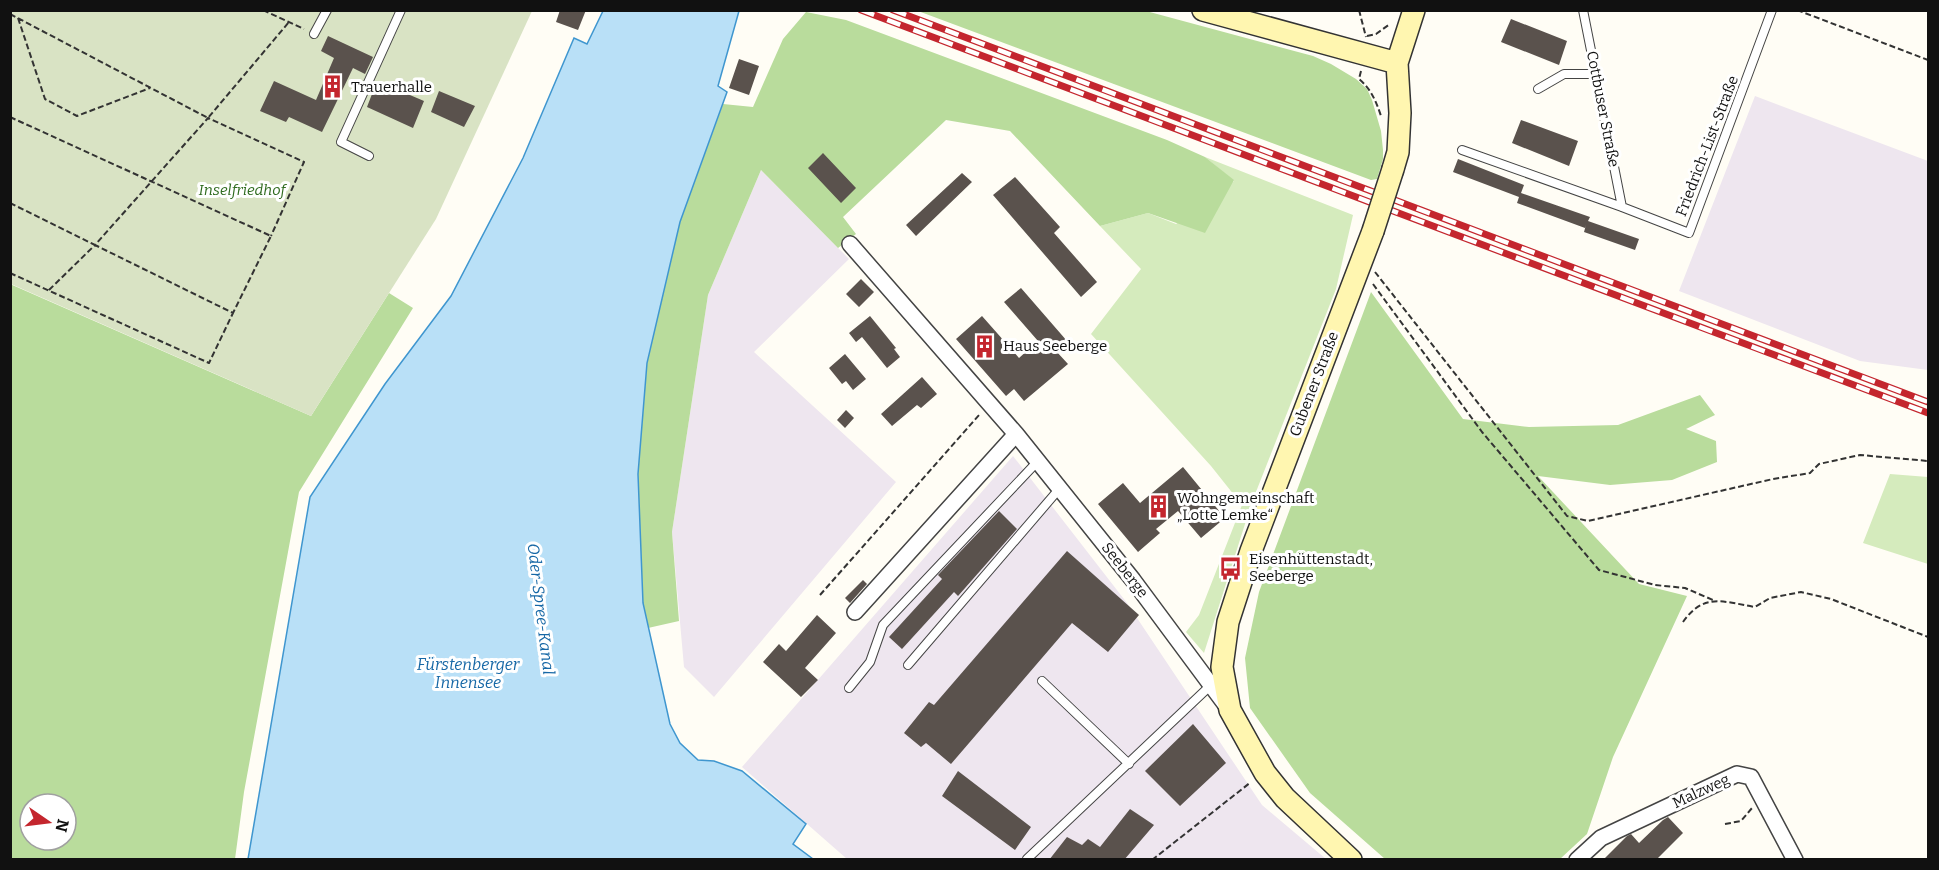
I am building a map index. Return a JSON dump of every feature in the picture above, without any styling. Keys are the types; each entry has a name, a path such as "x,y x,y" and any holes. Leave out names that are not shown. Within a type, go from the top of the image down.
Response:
{"main road":[{"path":"1203,10 1397,63 1414,10"},
{"name":"Gubener Straße","path":"1351,860 1285,798 1265,773 1230,710 1222,667 1228,622 1251,551 1373,231 1394,169 1398,152 1400,113 1397,63"}],"street":[{"name":"Seeberge","path":"850,244 1016,434 1134,580 1230,710"},
{"path":"855,612 1016,434"},
{"name":"Malzweg","path":"1577,860 1601,838 1737,774 1751,777 1795,860"}],"lane":[{"path":"315,34 327,10"},
{"path":"369,156 341,142 401,10"},
{"name":"Cottbuser Straße","path":"1583,10 1622,207"},
{"name":"Friedrich-List-Straße","path":"1462,150 1689,233 1772,10"},
{"path":"1538,89 1564,74 1596,74"},
{"path":"849,688 870,662 883,625 1038,461"},
{"path":"908,665 1060,488"},
{"path":"1042,681 1128,764"},
{"path":"1027,859 1210,685"}],"path":[{"path":"263,10 315,34"},
{"path":"1359,10 1368,45 1359,79 1375,98 1382,119"},
{"path":"1797,10 1929,60"},
{"path":"10,14 207,118 304,162 209,363 10,273"},
{"path":"18,18 45,99 77,116 150,88"},
{"path":"48,291 95,245 290,22"},
{"path":"10,117 271,236"},
{"path":"10,203 232,313"},
{"path":"1361,261 1566,516 1588,521 1773,479 1810,473 1819,464 1860,455 1929,461"},
{"path":"1361,261 1482,432 1599,570 1655,585 1685,588 1713,600 1755,607 1770,598 1801,592 1831,599 1929,637"},
{"path":"820,595 989,403"},
{"path":"1683,622 1692,609 1713,600"},
{"path":"1152,860 1265,773"},
{"path":"1725,824 1740,821 1762,798"}],"shaded area":[{"path":"1755,96 1928,161 1928,370 1860,361 1679,291"},
{"path":"761,170 849,259 754,352 896,482 714,697 684,667 672,532 708,295"},
{"path":"1013,456 1127,603 1262,805 1326,859 847,859 742,767"}],"green space":[{"name":"Inselfriedhof","path":"11,11 532,11 436,219 311,416 11,284"},
{"path":"918,11 1146,11 1313,56 1356,79 1367,89 1381,131 1383,159 1377,179 1371,180"},
{"path":"806,12 846,20 1167,140 1205,157 1234,180 1205,233 1148,213 1100,226 1010,131 946,120 843,217 856,234 838,248 761,170 708,295 672,532 679,621 648,628 643,603 638,474 647,363 680,222 723,104 753,107 783,39"},
{"path":"1205,157 1353,215 1336,289 1252,502 1204,653 1186,632 1199,615 1242,505 1211,466 1091,334 1141,269 1100,226 1148,213 1176,224 1234,181"},
{"path":"10,284 311,416 389,293 413,308 299,492 244,792 235,859 11,859"},
{"path":"1371,292 1463,419 1529,427 1618,425 1700,395 1715,415 1686,429 1716,441 1717,462 1672,480 1610,485 1538,476 1639,584 1687,596 1613,757 1587,834 1560,859 1385,859 1310,793 1250,708 1245,658 1259,592"},
{"path":"1890,474 1928,477 1928,564 1863,543"}],"water":[{"name":"Fürstenberger Innensee","path":"603,11 739,11 718,86 727,92 680,222 647,363 638,474 643,603 670,724 680,743 698,760 714,761 742,771 806,824 793,844 813,859 248,859 310,497 385,384 451,296 523,158 574,38 587,44"}],"building":[{"path":"560,10 586,10 578,30 556,22"},
{"path":"1511,19 1567,41 1559,65 1501,42"},
{"name":"Trauerhalle","path":"328,36 373,57 365,74 353,68 322,132 289,117 286,122 260,111 274,81 316,100 334,58 321,51"},
{"path":"739,59 759,66 749,95 729,88"},
{"path":"377,81 424,101 413,128 367,107"},
{"path":"439,91 475,106 464,127 431,112"},
{"path":"1521,120 1578,141 1569,166 1512,143"},
{"path":"823,153 856,188 841,203 808,168"},
{"path":"1458,159 1524,185 1521,193 1590,217 1588,221 1639,239 1635,250 1584,232 1586,225 1585,228 1517,203 1519,197 1453,172"},
{"path":"962,173 972,182 916,236 906,225"},
{"path":"1015,177 1060,227 1054,233 1097,282 1081,297 993,195"},
{"path":"861,279 874,292 859,307 846,294"},
{"name":"Haus Seeberge","path":"1021,288 1067,341 1056,351 1068,364 1024,401 1014,389 1006,396 956,339 982,316 1019,358 1038,341 1004,302"},
{"path":"870,316 896,348 894,349 900,357 887,368 862,337 856,342 849,333"},
{"path":"845,354 866,379 853,390 846,381 842,384 829,368"},
{"path":"922,377 937,394 921,408 917,405 892,426 881,414"},
{"path":"846,410 854,418 845,428 837,420"},
{"name":"Wohngemeinschaft „Lotte Lemke“","path":"1183,467 1225,518 1201,538 1178,511 1156,529 1160,533 1138,552 1098,504 1123,483 1140,503"},
{"path":"999,511 1017,529 958,596 954,592 902,649 889,637 942,579 938,575"},
{"path":"1067,551 1139,615 1108,652 1072,623 951,764 926,743 921,747 904,733 929,702 934,705"},
{"path":"863,580 867,584 850,603 845,598"},
{"path":"817,615 836,633 805,668 818,680 801,697 763,662 779,644 786,651"},
{"path":"1193,724 1226,763 1180,806 1145,771"},
{"path":"958,771 1031,827 1015,850 942,796"},
{"path":"1130,809 1154,825 1124,860 1049,860 1067,837 1082,845 1088,839 1100,847"},
{"path":"1668,817 1683,833 1656,860 1603,860 1627,836 1631,834 1639,843"}],"railway":[{"path":"861,10 1928,413"},
{"path":"893,10 1928,402"}],"place":[{"name":"Trauerhalle","path":"333,87"},
{"name":"Haus Seeberge","path":"985,346"},
{"name":"Wohngemeinschaft „Lotte Lemke“","path":"1159,507"},
{"name":"Eisenhüttenstadt, Seeberge","path":"1231,568"}],"water label":[{"name":"Oder-Spree-Kanal","path":"541,609"}]}
